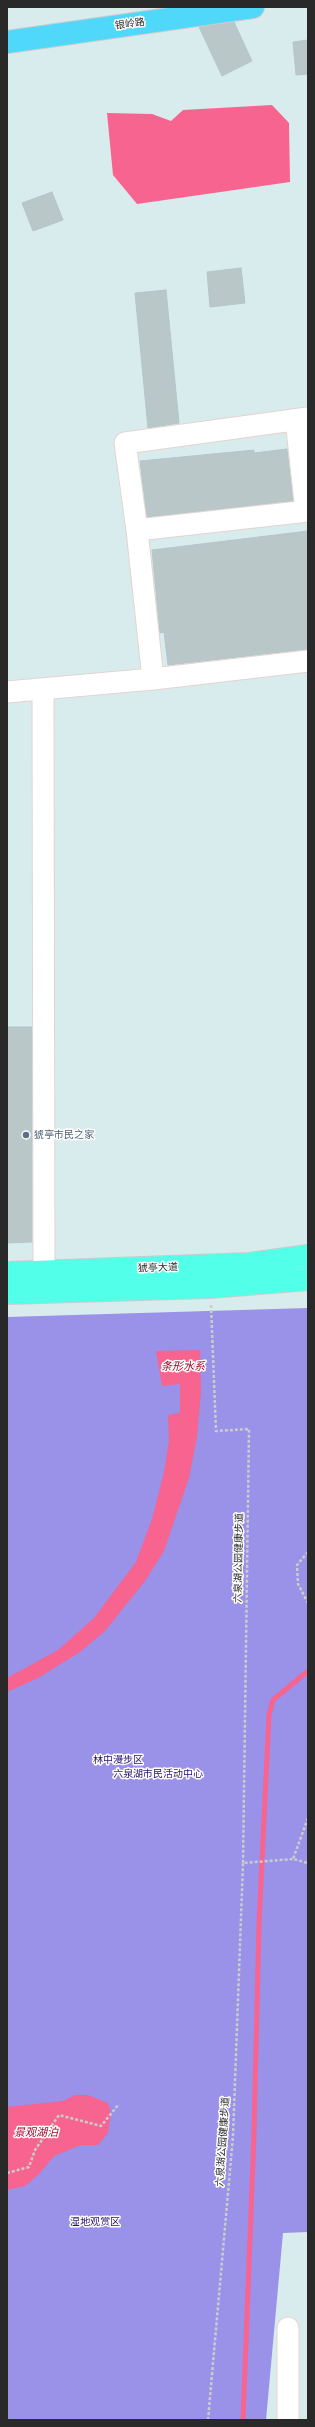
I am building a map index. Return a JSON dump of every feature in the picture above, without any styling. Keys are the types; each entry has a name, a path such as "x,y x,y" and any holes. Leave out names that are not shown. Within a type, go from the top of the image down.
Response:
{"highway":[{"name":"猇亭大道","path":"7,1273 249,1264 308,1256"},
{"name":"猇亭大道","path":"7,1293 210,1287 308,1279"}],"main road":[{"name":"银岭路","path":"7,42 253,7"}],"street":[{"path":"137,530 307,511 302,419 125,442 137,530 153,679"},
{"path":"7,692 153,679 308,661"},
{"path":"43,689 44,1272"},
{"path":"288,2328 288,2420"}],"path":[{"name":"六泉湖公园健康步道","path":"208,2420 233,2136 243,1864 248,1429 216,1432 210,1287"},
{"path":"308,1552 297,1565 298,1584 308,1603"},
{"path":"293,1858 308,1818"},
{"path":"243,1864 293,1858 308,1863"},
{"path":"7,2174 29,2167 35,2150 59,2115 102,2126 119,2104"}],"green space":[{"name":"六泉湖市民活动中心","path":"308,1308 308,2232 283,2233 266,2420 7,2420 7,1317"}],"water":[{"path":"272,105 289,123 290,182 137,204 113,175 107,113 152,114 171,121 183,110"},
{"name":"条形水系","path":"200,1350 201,1391 197,1437 189,1478 164,1551 145,1581 105,1631 80,1652 38,1678 7,1692 7,1678 58,1650 94,1618 136,1562 152,1519 164,1472 169,1440 168,1415 180,1413 180,1384 162,1386 156,1351"},
{"name":"景观湖泊","path":"75,2095 88,2095 108,2103 111,2113 108,2133 98,2145 81,2145 54,2156 39,2174 25,2186 7,2190 7,2107 63,2101"}],"building":[{"path":"234,22 252,61 222,76 199,27"},
{"path":"308,40 308,74 296,75 293,42"},
{"path":"52,192 63,220 33,231 22,203"},
{"path":"241,268 245,303 210,307 207,272"},
{"path":"166,290 179,423 148,428 135,293"},
{"path":"287,449 293,501 147,517 140,461 254,450 254,453"},
{"path":"308,531 308,649 168,665 164,632 160,633 152,550"},
{"name":"猇亭市民之家","path":"7,1027 32,1027 32,1242 7,1243"}],"waterway":[{"path":"243,2420 254,2134 259,1924 269,1715 273,1700 308,1671"}],"place":[{"name":"猇亭市民之家","path":"26,1135"}],"park label":[{"name":"林中漫步区","path":"118,1760"},
{"name":"湿地观赏区","path":"95,2222"}]}
